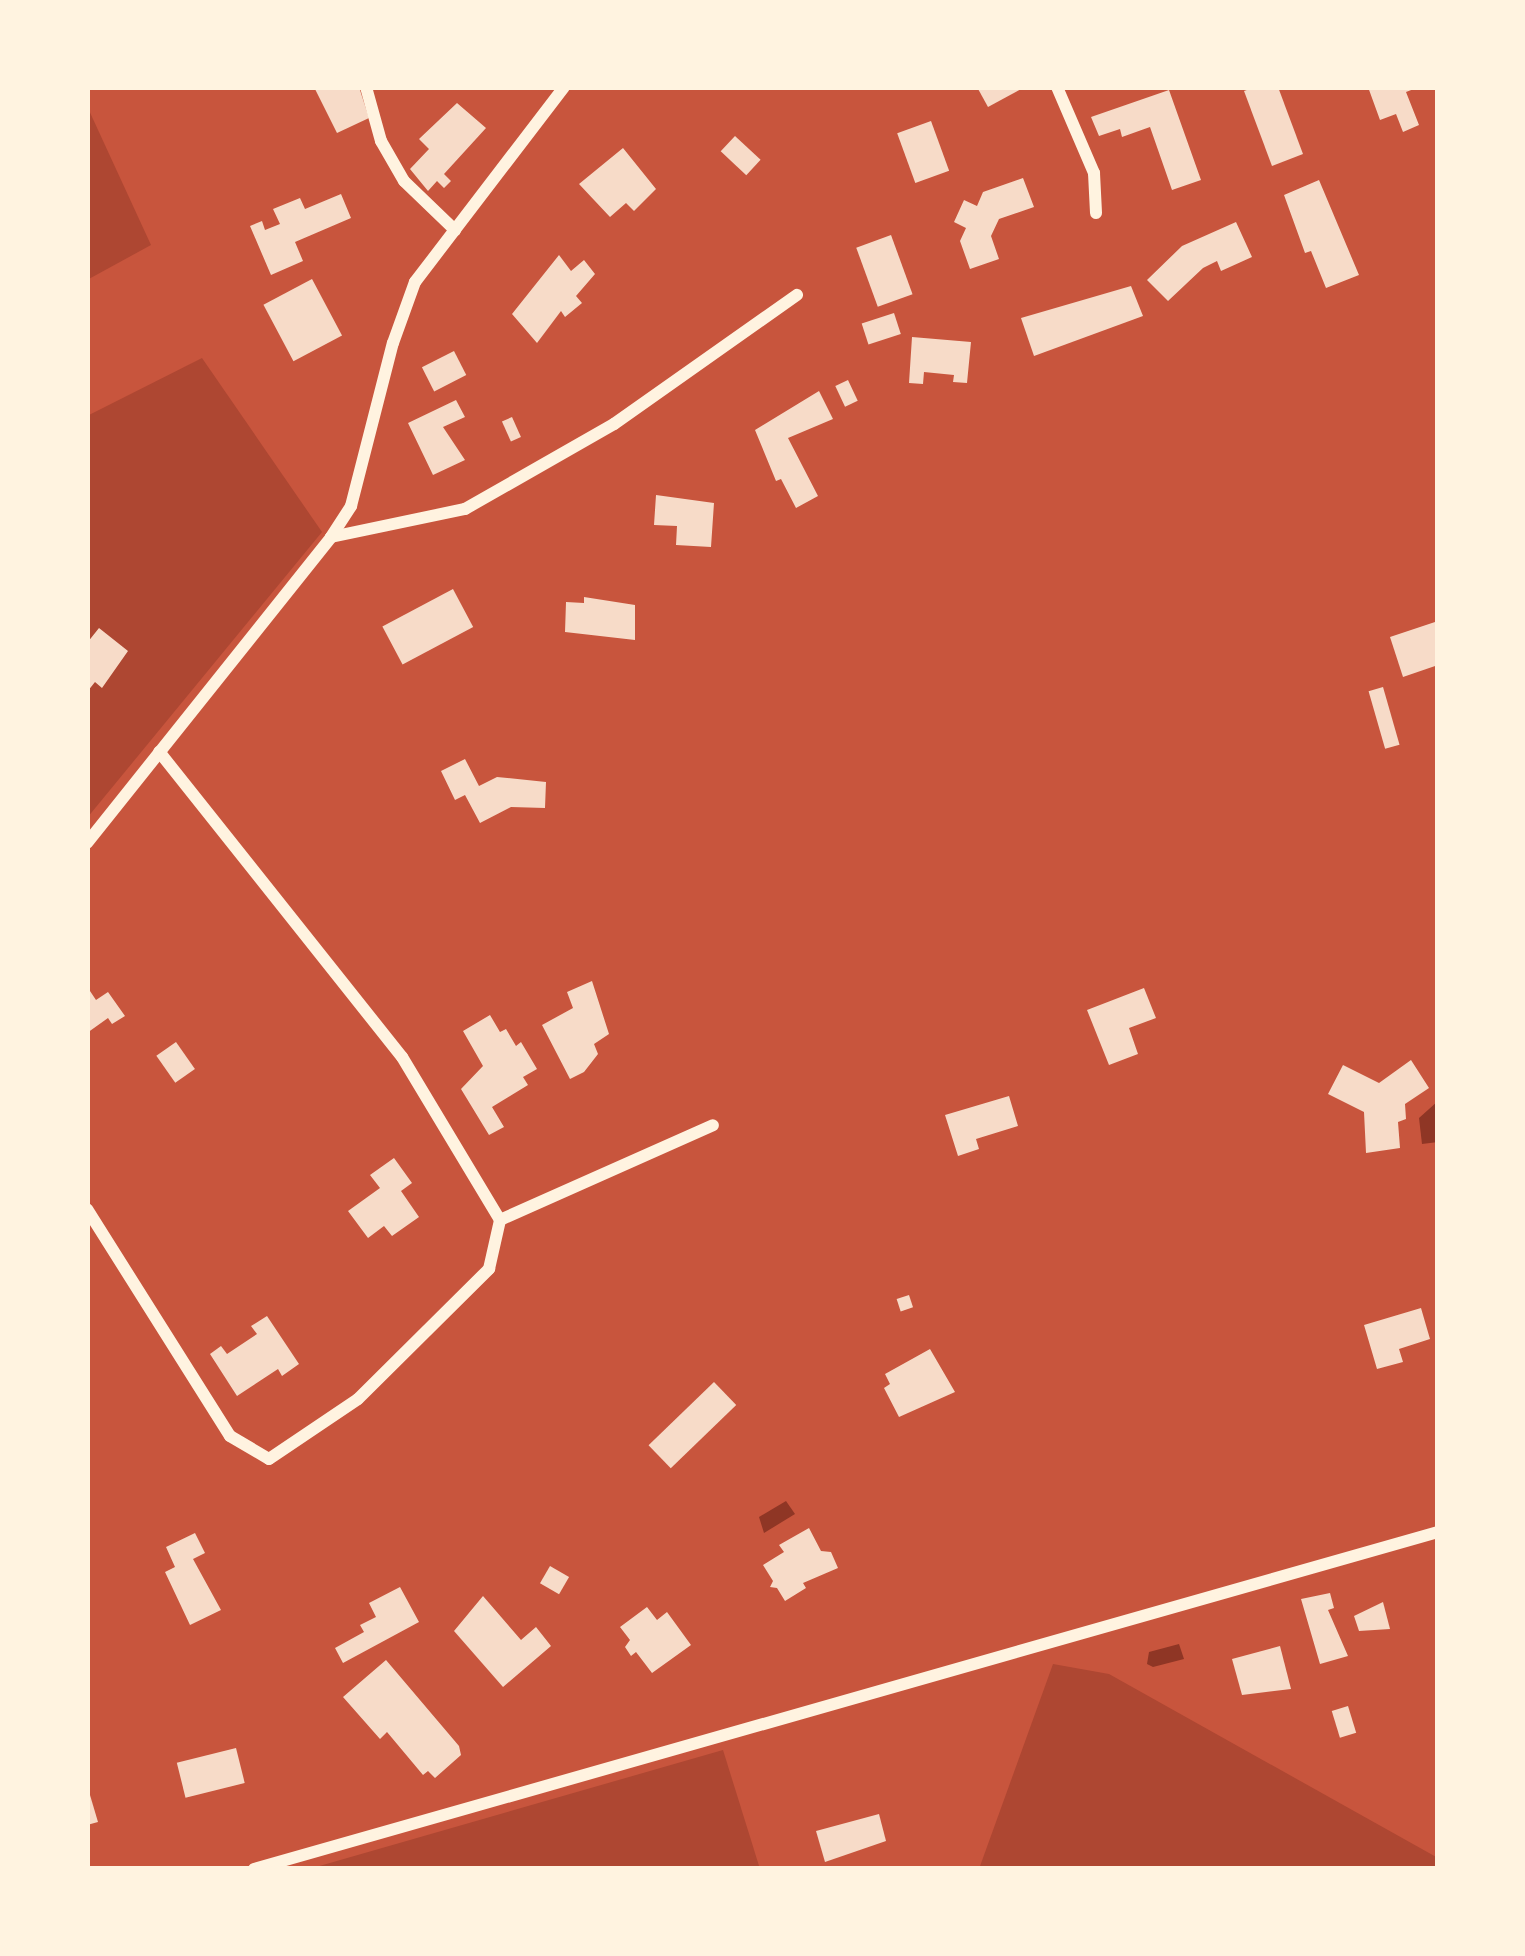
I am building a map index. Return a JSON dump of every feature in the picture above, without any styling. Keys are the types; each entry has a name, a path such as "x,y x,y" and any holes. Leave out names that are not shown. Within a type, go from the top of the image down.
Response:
{"street":[{"path":"366,87 381,140 404,181 455,230"},
{"path":"87,843 351,506 393,343 416,281 564,87"},
{"path":"1057,87 1094,173 1096,213"},
{"path":"331,537 465,509 614,424 797,296"},
{"path":"87,1209 230,1436 269,1459 358,1399 489,1268 500,1220 402,1057 159,752"},
{"path":"500,1220 713,1125"},
{"path":"254,1869 1438,1532"}],"shaded area":[{"path":"87,106 151,245 87,280"},
{"path":"202,358 322,532 87,818 87,416"},
{"path":"1438,1101 1438,1142 1422,1144 1419,1118"},
{"path":"786,1501 795,1514 764,1533 759,1517"},
{"path":"1179,1644 1184,1659 1153,1667 1147,1664 1149,1652"},
{"path":"1053,1664 1109,1674 1438,1858 1438,1869 979,1869"},
{"path":"723,1750 760,1869 309,1869"}],"building":[{"path":"314,87 359,87 369,118 337,133"},
{"path":"977,87 1025,87 988,107"},
{"path":"1278,87 1303,154 1272,166 1244,91"},
{"path":"1368,87 1419,87 1406,92 1419,125 1403,132 1396,114 1380,120"},
{"path":"1169,90 1201,180 1172,190 1150,127 1122,137 1120,129 1099,136 1091,117"},
{"path":"457,103 486,128 444,174 451,181 444,188 437,181 428,191 410,169 429,149 419,139"},
{"path":"931,121 949,171 915,183 897,133"},
{"path":"735,136 761,160 746,175 721,151"},
{"path":"623,148 656,189 634,211 626,203 610,217 579,184"},
{"path":"1023,178 1034,207 999,219 991,236 999,259 970,269 960,241 966,228 954,222 964,200 977,206 983,192"},
{"path":"1319,180 1359,275 1326,288 1311,251 1305,253 1284,195"},
{"path":"341,194 351,218 295,242 303,261 271,275 250,226 262,221 265,230 280,224 273,209 300,198 305,209"},
{"path":"1236,222 1252,257 1221,271 1217,261 1203,268 1168,301 1147,280 1182,246"},
{"path":"891,235 913,294 878,307 856,248"},
{"path":"559,255 571,271 584,260 595,274 576,296 582,303 565,317 561,311 537,343 512,314"},
{"path":"312,279 342,336 293,361 263,305"},
{"path":"1131,286 1143,316 1034,356 1021,318"},
{"path":"894,313 901,334 868,344 862,324"},
{"path":"912,337 971,342 967,383 953,382 954,375 924,372 923,384 909,383"},
{"path":"454,351 466,375 434,391 422,367"},
{"path":"848,380 858,401 845,407 835,386"},
{"path":"819,391 833,419 788,438 818,496 796,508 781,479 776,481 755,430"},
{"path":"456,400 465,417 443,427 465,460 433,475 408,423"},
{"path":"512,417 521,437 511,442 502,421"},
{"path":"656,495 714,503 711,547 676,545 677,526 654,525"},
{"path":"453,589 473,627 403,665 382,627"},
{"path":"584,597 635,605 635,640 565,632 566,602 584,603"},
{"path":"1438,621 1438,665 1403,677 1390,637"},
{"path":"99,628 128,651 102,688 95,682 87,692 87,643"},
{"path":"1383,687 1400,745 1385,749 1369,691"},
{"path":"465,759 479,786 497,777 546,782 545,808 511,807 480,823 465,795 455,800 441,771"},
{"path":"592,981 609,1034 594,1044 598,1054 584,1072 570,1079 542,1025 573,1008 567,992"},
{"path":"1144,988 1156,1018 1129,1028 1138,1054 1109,1065 1087,1010"},
{"path":"90,991 96,1000 108,992 125,1016 112,1024 108,1018 87,1033"},
{"path":"490,1015 516,1046 521,1042 537,1069 523,1077 528,1085 492,1107 504,1127 489,1135 461,1089 483,1066 463,1031"},
{"path":"176,1042 195,1069 175,1083 156,1056"},
{"path":"1411,1060 1429,1088 1405,1104 1406,1119 1398,1122 1400,1148 1366,1153 1364,1112 1328,1094 1343,1065 1379,1083"},
{"path":"1009,1096 1018,1126 976,1139 979,1149 958,1156 945,1115"},
{"path":"394,1158 412,1183 401,1191 419,1217 392,1236 384,1226 368,1238 348,1211 380,1188 370,1175"},
{"path":"909,1295 913,1307 901,1311 897,1299"},
{"path":"1421,1308 1430,1339 1399,1349 1403,1362 1377,1369 1364,1325"},
{"path":"267,1316 299,1364 282,1376 278,1369 237,1396 210,1354 221,1346 227,1354 257,1334 251,1326"},
{"path":"930,1349 955,1392 899,1417 884,1388 890,1384 885,1374"},
{"path":"714,1382 736,1405 671,1468 649,1445"},
{"path":"809,1528 821,1551 831,1552 838,1568 803,1583 806,1588 785,1601 777,1588 770,1587 773,1581 763,1565 784,1552 779,1545"},
{"path":"195,1533 205,1553 193,1559 221,1610 190,1625 165,1572 175,1567 166,1547"},
{"path":"550,1566 569,1577 559,1594 540,1583"},
{"path":"400,1587 419,1622 343,1663 335,1648 364,1632 360,1625 376,1617 369,1603"},
{"path":"1330,1593 1334,1608 1328,1610 1348,1656 1320,1664 1301,1599"},
{"path":"483,1596 521,1640 536,1627 551,1646 503,1687 454,1631"},
{"path":"1383,1602 1390,1629 1359,1631 1354,1616"},
{"path":"647,1607 657,1620 667,1612 691,1645 652,1673 636,1652 631,1656 625,1647 630,1640 620,1627"},
{"path":"1280,1646 1291,1689 1242,1695 1232,1659"},
{"path":"386,1660 459,1746 461,1755 435,1778 428,1771 423,1775 387,1732 380,1739 343,1697"},
{"path":"1348,1706 1356,1733 1340,1738 1332,1711"},
{"path":"236,1748 245,1783 186,1798 177,1763"},
{"path":"87,1785 98,1822 87,1825"},
{"path":"879,1814 886,1841 825,1862 816,1831"}]}
